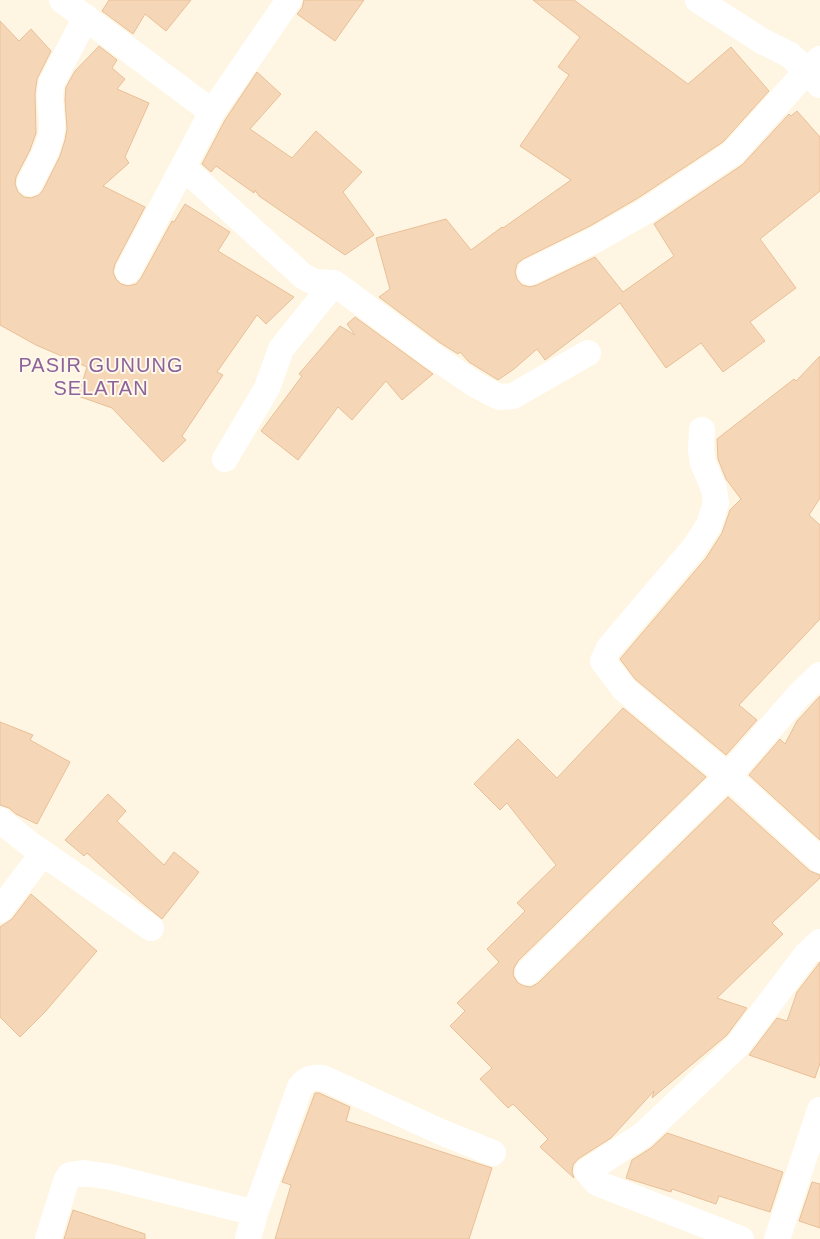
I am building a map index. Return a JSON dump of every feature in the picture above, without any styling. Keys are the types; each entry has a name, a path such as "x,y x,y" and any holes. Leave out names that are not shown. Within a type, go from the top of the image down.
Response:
{"street":[{"path":"62,0 212,112"},
{"path":"128,271 212,112 288,0"},
{"path":"530,272 548,261 590,243 630,220 733,153 815,72 698,0"},
{"path":"30,183 48,146 52,129 50,90 52,82 86,17"},
{"path":"183,167 303,276 314,282 334,283 430,354 476,385 499,397 513,396 588,353"},
{"path":"225,459 267,388 281,349 334,283"},
{"path":"702,430 701,450 703,462 714,489 716,503 709,525 694,548 609,648 603,661 624,689 728,776 820,860"},
{"path":"528,972 728,776 800,694 820,675"},
{"path":"0,820 43,853 151,928"},
{"path":"0,910 43,853"},
{"path":"741,1239 597,1183 587,1171 643,1135 738,1045 806,955 820,942"},
{"path":"248,1239 255,1213 300,1087 306,1079 313,1077 324,1078 441,1132 494,1153"},
{"path":"777,1239 820,1110"},
{"path":"48,1239 66,1181 70,1175 84,1172 255,1213"}],"building":[{"path":"109,0 191,0 166,31 145,14 133,34 102,11"},
{"path":"304,0 364,0 335,41 297,14 302,8"},
{"path":"533,0 574,0 688,84 731,47 769,91 723,142 638,198 590,226 523,259 517,264 515,272 517,279 522,285 530,287 537,285 595,257 623,292 674,256 654,224 742,165 789,114 791,116 797,111 820,137 820,191 760,239 796,288 750,322 765,341 723,372 701,343 666,368 620,303 545,360 537,349 498,380 469,362 460,352 458,354 439,342 379,297 390,289 376,238 446,219 471,250 571,180 520,146 569,75 558,67 580,37"},
{"path":"0,21 19,41 31,29 51,51 37,79 35,94 36,133 30,150 16,177 15,184 18,192 24,197 31,198 39,195 43,190 60,156 65,140 67,129 66,87 75,71 99,46 117,60 112,68 125,79 117,89 149,103 125,157 129,163 103,186 145,207 115,264 113,272 116,279 121,284 128,286 136,284 172,221 174,222 185,204 230,232 218,251 294,297 266,324 257,315 217,372 223,375 182,436 186,440 163,462 112,408 78,396 87,367 36,345 0,325"},
{"path":"257,72 281,94 250,129 292,158 316,131 362,172 343,192 374,235 345,255 259,196 255,190 254,193 216,166 211,172 202,164 225,120"},
{"path":"355,317 433,374 402,400 386,381 352,420 338,407 298,460 261,431 302,376 299,374 340,326 355,335 347,324"},
{"path":"820,356 820,498 809,515 820,525 820,619 739,705 757,720 726,755 635,679 620,659 706,558 722,533 730,510 741,499 726,479 718,459 717,439 794,379 796,381"},
{"path":"820,696 820,840 749,775 780,739 785,744 797,721"},
{"path":"623,708 706,777 518,961 513,975 518,983 531,987 538,983 728,797 810,871 820,875 820,878 772,923 783,934 717,998 747,1008 727,1035 652,1098 654,1091 611,1138 578,1159 573,1165 572,1172 574,1178 540,1147 548,1139 513,1104 508,1108 480,1079 492,1068 450,1026 465,1011 457,1003 499,962 487,949 525,911 517,903 556,865 507,803 500,810 474,784 518,739 557,778"},
{"path":"0,722 33,735 30,740 70,762 37,824 0,805"},
{"path":"108,794 126,811 117,821 164,865 174,852 199,872 162,919 87,853 84,856 65,840"},
{"path":"31,894 97,951 45,1012 20,1037 0,1017 0,927 12,919"},
{"path":"820,962 820,1063 815,1078 749,1055 777,1018 787,1021 797,992"},
{"path":"315,1093 350,1107 346,1121 492,1168 469,1239 275,1239 291,1185 282,1182"},
{"path":"667,1133 783,1172 770,1212 719,1196 716,1204 672,1189 671,1192 626,1178 632,1160 651,1148"},
{"path":"812,1182 820,1184 820,1228 799,1221"},
{"path":"73,1210 145,1234 145,1239 64,1239"}],"district":[{"name":"PASIR GUNUNG SELATAN","path":"101,376"}]}
